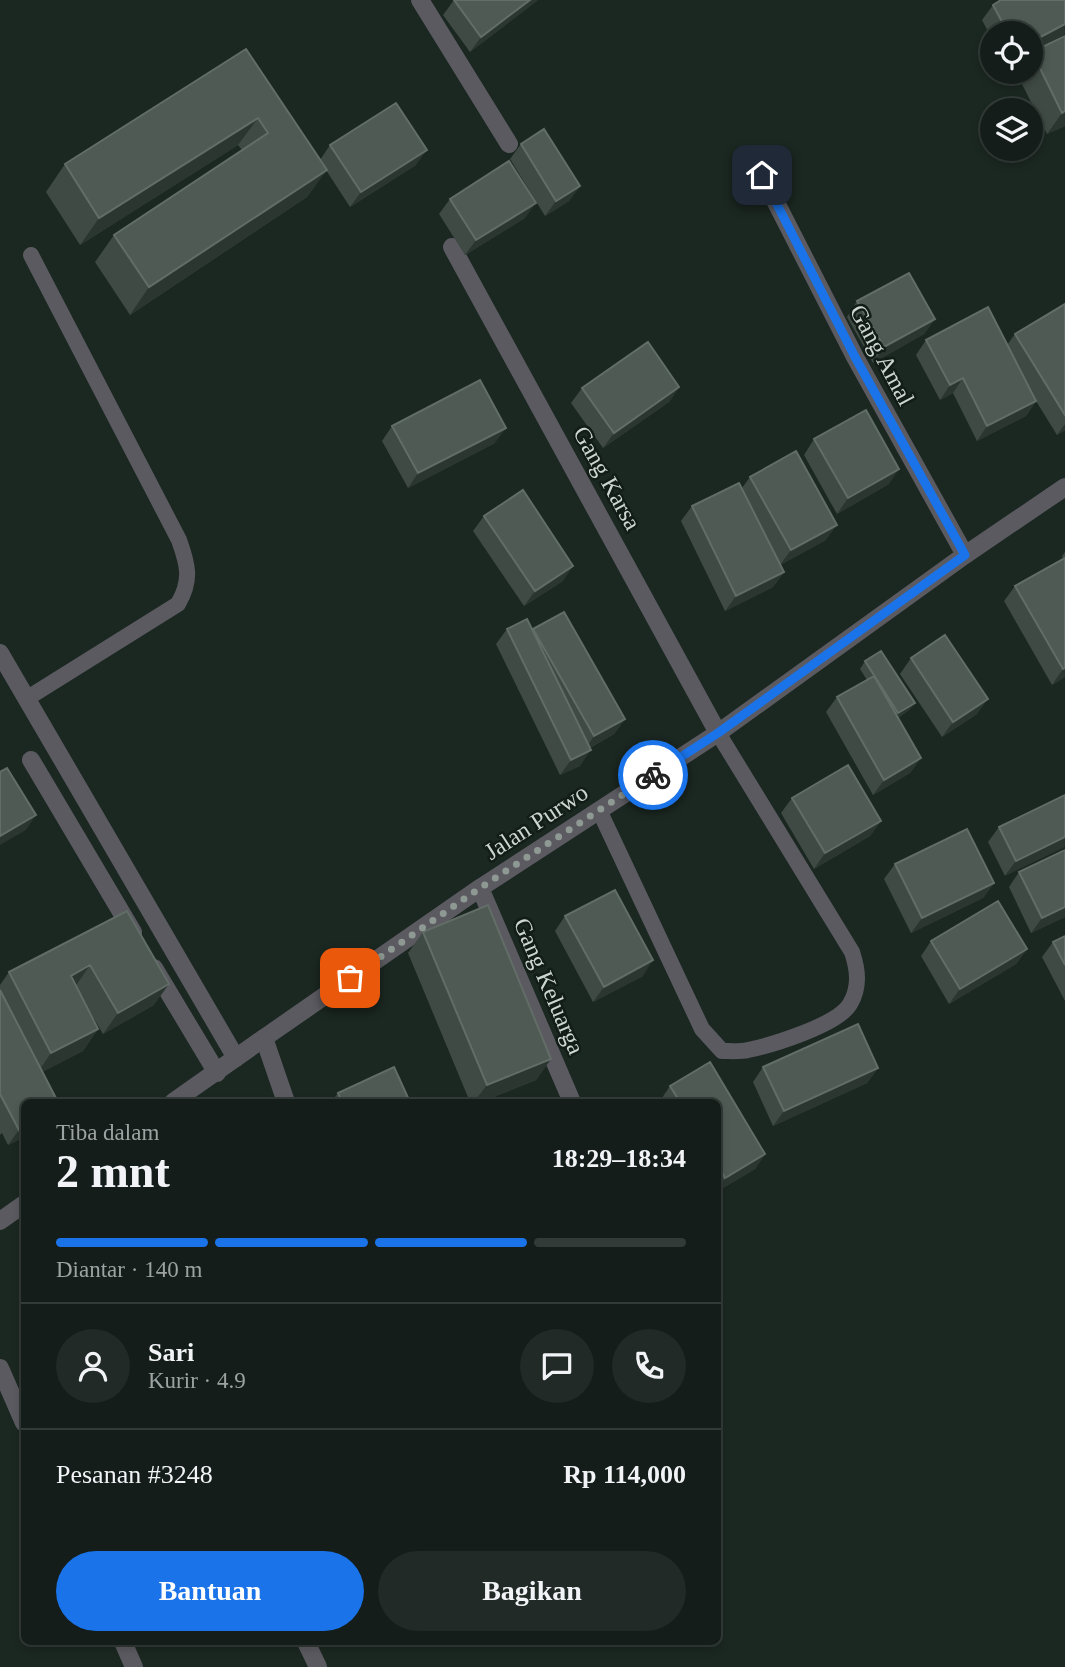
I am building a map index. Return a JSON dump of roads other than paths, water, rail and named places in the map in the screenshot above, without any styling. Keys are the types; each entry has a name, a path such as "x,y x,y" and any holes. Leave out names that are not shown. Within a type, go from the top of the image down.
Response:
{"street":[{"path":"420,0 509,144"},
{"name":"Gang Amal","path":"762,175 855,357 965,555"},
{"name":"Gang Karsa","path":"452,247 718,733"},
{"name":"Jalan Purwo","path":"178,1099 480,888 718,733 965,555 1065,487"},
{"path":"0,653 236,1058"},
{"path":"31,760 217,1073"},
{"name":"Gang Keluarga","path":"480,888 571,1099"},
{"path":"264,1038 285,1099"},
{"path":"0,1221 21,1206"},
{"path":"0,1368 21,1416"},
{"path":"124,1645 134,1667"},
{"path":"307,1645 318,1667"}],"lane":[{"path":"26,699 178,604 188,575 178,540 32,255"},
{"path":"599,810 702,1029 722,1051 746,1051 781,1041 841,1015 849,1006 857,981 857,968 852,952 718,733"}]}
